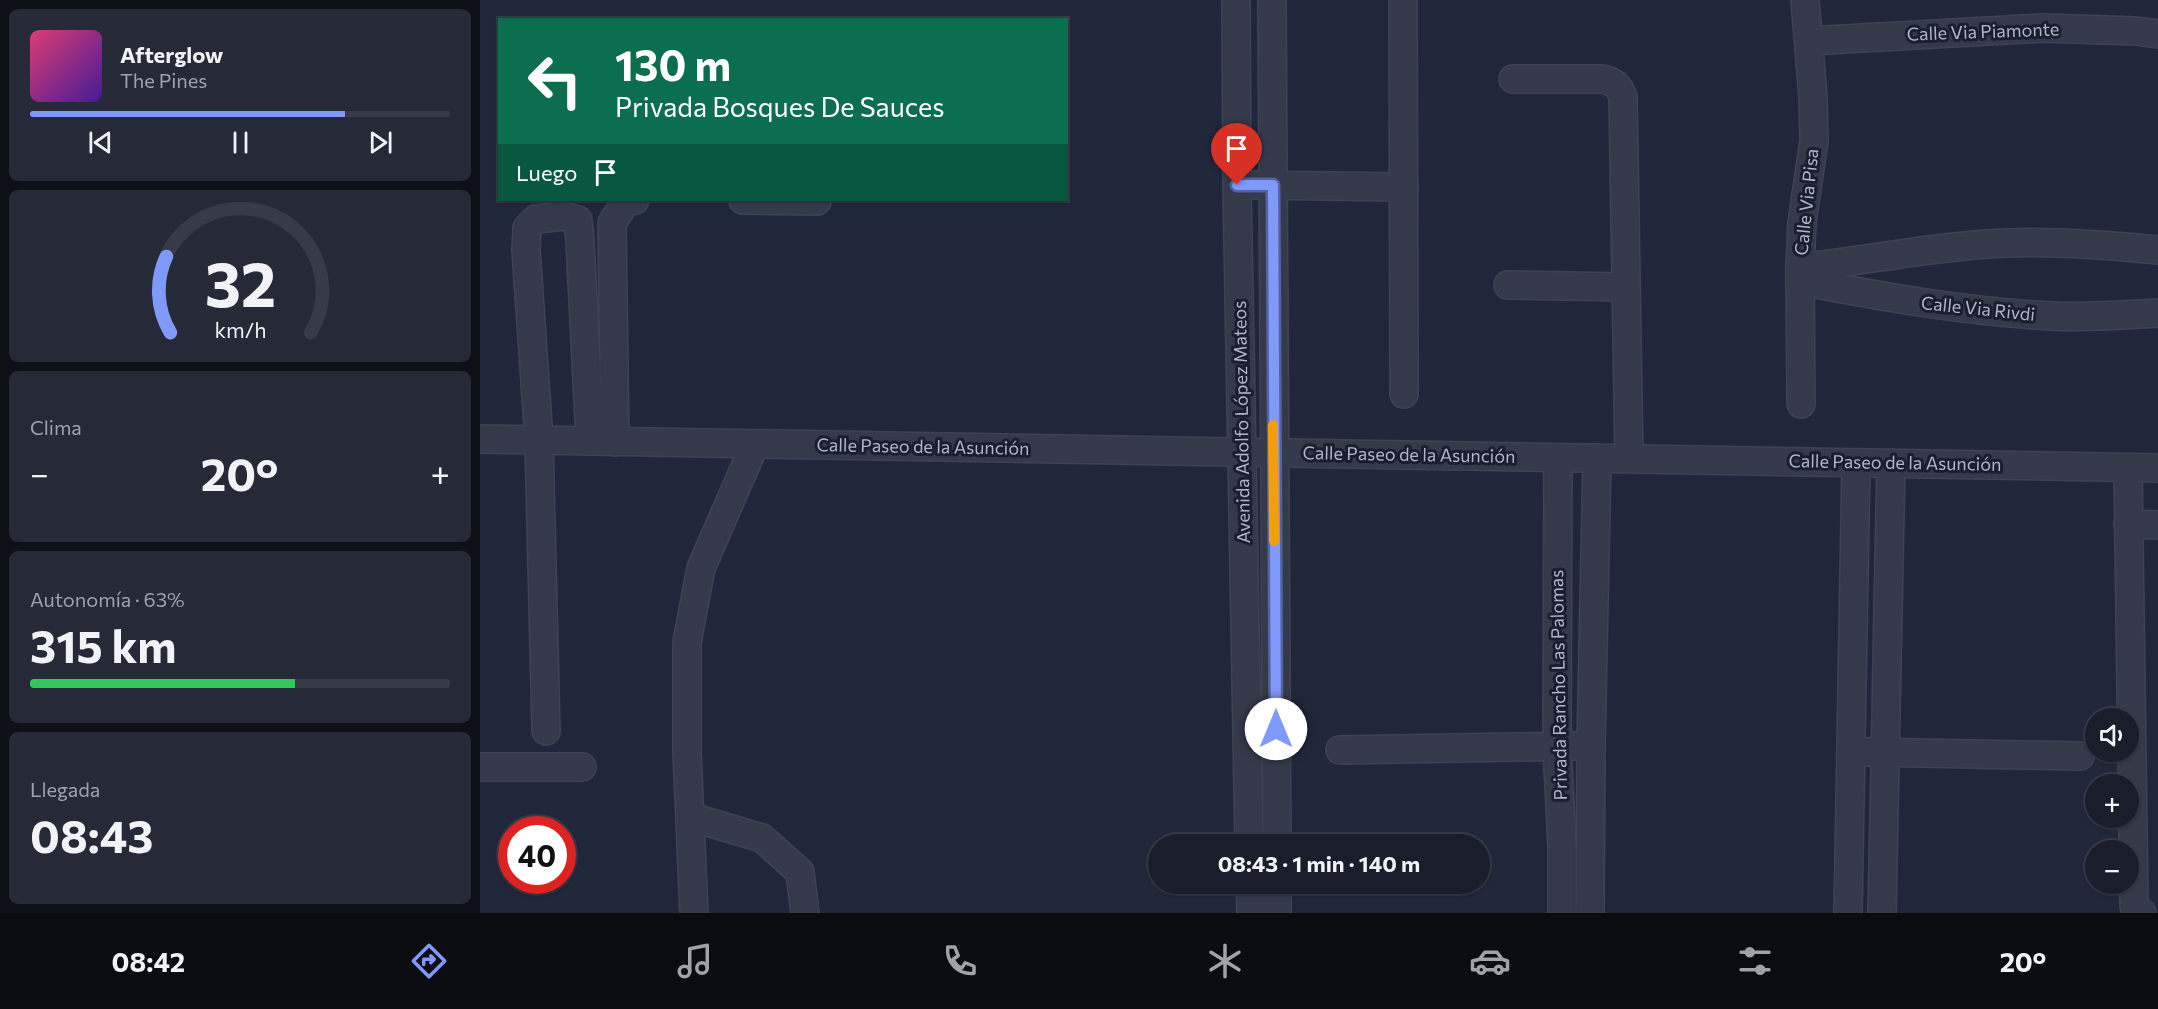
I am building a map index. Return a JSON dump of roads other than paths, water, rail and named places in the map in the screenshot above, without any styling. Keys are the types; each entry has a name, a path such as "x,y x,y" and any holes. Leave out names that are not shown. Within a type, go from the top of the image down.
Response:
{"street":[{"name":"Avenida Adolfo López Mateos","path":"1236,0 1237,185 1249,834"},
{"name":"Avenida Adolfo López Mateos","path":"1272,0 1277,834"},
{"path":"1403,0 1404,394"},
{"name":"Calle Via Pisa","path":"1801,404 1802,223 1814,141 1813,97 1805,0"},
{"name":"Calle Via Piamonte","path":"1809,41 2043,28 2136,31 2158,34"},
{"path":"1513,79 1603,79 1612,81 1619,87 1623,97 1629,458"},
{"path":"1237,185 1404,187"},
{"path":"603,441 612,224 625,202 630,201"},
{"path":"546,731 539,440 526,249 527,228 536,219 564,216 577,210 603,441"},
{"path":"1800,274 1929,250 2005,243 2082,243 2158,250"},
{"name":"Calle Via Rivdi","path":"1800,274 1910,302 1976,310 2055,316 2158,313"},
{"path":"1508,285 1626,287"},
{"name":"Calle Paseo de la Asunción","path":"480,439 2158,468"},
{"path":"694,913 687,751 687,642 701,568 755,444"},
{"name":"Privada Rancho Las Palomas","path":"1558,458 1557,746 1562,846 1562,913"},
{"name":"Privada Rancho Las Palomas","path":"1590,913 1597,458"},
{"path":"1882,913 1891,463"},
{"path":"1848,913 1856,464"},
{"path":"2128,468 2134,906 2142,913"},
{"path":"2128,524 2158,525"},
{"path":"1340,750 1591,747"},
{"path":"1851,752 2080,756"},
{"path":"480,767 582,767"},
{"path":"691,817 762,838 800,872 805,913"},
{"path":"1250,894 1251,913"},
{"path":"1277,894 1277,913"}]}
